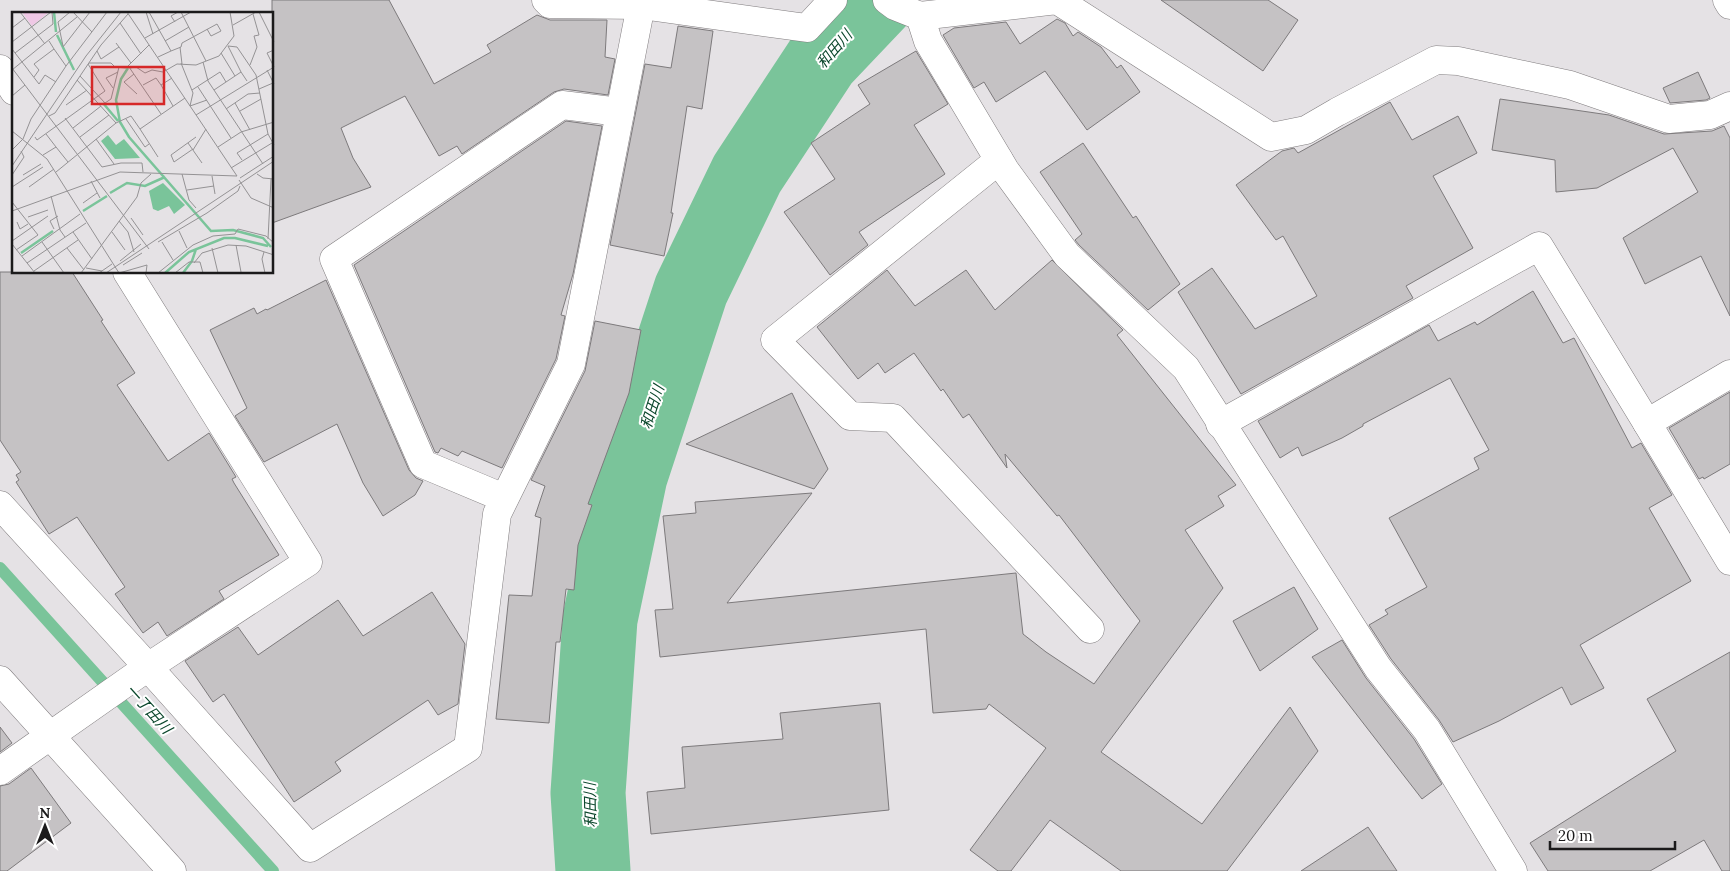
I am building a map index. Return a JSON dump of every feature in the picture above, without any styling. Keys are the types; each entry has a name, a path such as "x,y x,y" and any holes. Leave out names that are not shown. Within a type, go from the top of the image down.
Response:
{"street":[{"path":"546,0 550,4 641,5 807,28 834,0"},
{"path":"891,3 920,16 1057,0 1271,137 1306,130 1436,60 1458,61 1570,85 1669,119 1710,115 1730,106"},
{"path":"1727,0 1730,5"},
{"path":"0,505 310,848 468,748 497,514 571,364 641,5"},
{"path":"920,16 928,41 999,160 1067,255 1186,368 1220,424 1378,668 1427,730 1513,871"},
{"path":"0,69 12,88"},
{"path":"504,498 424,464 334,259 562,105 620,112"},
{"path":"999,160 775,340 850,416 894,418 1090,629"},
{"path":"1220,424 1538,246 1730,561"},
{"path":"0,771 148,667 308,562 128,274"},
{"path":"1647,423 1730,374"},
{"path":"0,680 172,871"}],"building":[{"path":"272,0 389,0 434,84 491,52 487,45 537,15 550,20 607,20 605,57 615,59 608,95 564,89 554,92 462,154 457,146 439,156 405,96 341,128 353,158 371,187 274,222 274,12 272,12"},
{"path":"1161,0 1268,0 1298,20 1263,71"},
{"path":"1057,19 1065,23 1073,36 1078,32 1101,47 1117,68 1121,65 1140,92 1087,130 1045,71 996,102 984,82 974,88 943,35 954,28 1006,22 1020,44"},
{"path":"678,26 713,31 702,109 687,106 671,213 673,213 664,256 610,245 645,64 671,68"},
{"path":"916,51 948,104 914,125 945,174 859,232 868,245 830,275 784,212 835,179 811,143 870,104 858,85"},
{"path":"1698,72 1710,98 1670,103 1663,88"},
{"path":"1500,99 1609,115 1664,134 1712,131 1724,126 1730,138 1730,316 1701,256 1645,284 1623,238 1698,192 1673,148 1597,188 1556,192 1555,160 1492,150"},
{"path":"1390,102 1412,140 1458,116 1477,153 1433,176 1473,248 1406,286 1413,298 1241,394 1178,292 1212,268 1255,329 1317,296 1283,236 1276,240 1236,185 1282,151 1294,148 1298,153"},
{"path":"566,121 602,126 573,274 561,315 565,316 556,359 502,468 462,451 458,456 441,448 438,453 435,452 354,265"},
{"path":"1083,143 1133,218 1136,216 1180,284 1148,310 1075,240 1082,234 1040,172"},
{"path":"1052,260 1123,330 1117,335 1236,485 1218,496 1224,506 1185,530 1223,588 1101,752 1202,824 1290,707 1318,751 1227,871 1121,871 1050,820 1011,871 998,871 970,850 1046,748 989,704 986,709 933,713 926,629 660,657 655,610 673,609 663,516 696,513 695,502 812,493 727,603 1016,573 1023,634 1094,684 1140,621 1059,515 1057,516 1005,454 1007,468 969,414 963,418 914,353 885,373 878,363 858,379 817,327 887,270 915,306 966,270 995,310"},
{"path":"0,272 12,272 12,274 73,274 135,373 117,385 168,461 209,433 236,477 232,479 234,483 279,555 219,591 224,599 167,636 158,622 143,633 115,594 125,587 77,517 49,534 16,482 19,480 16,475 21,472 0,440"},
{"path":"326,280 409,470 416,478 423,481 415,495 383,516 363,483 337,424 264,462 235,416 247,408 210,330 254,308 257,314 267,310"},
{"path":"1533,291 1563,343 1574,338 1632,448 1641,443 1672,495 1649,508 1691,581 1580,645 1604,688 1571,705 1562,687 1499,721 1453,742 1439,720 1391,659 1369,625 1388,614 1385,610 1427,587 1389,518 1479,469 1474,458 1489,450 1450,378 1363,424 1363,426 1342,438 1302,456 1298,447 1280,458 1258,421 1429,325 1438,341 1475,322 1477,325"},
{"path":"595,321 641,330 629,393 588,504 592,505 578,545 574,590 566,589 560,642 556,642 549,723 496,719 509,595 532,596 541,518 535,516 545,486 531,480 585,371"},
{"path":"1730,392 1730,464 1704,479 1703,477 1699,479 1669,428"},
{"path":"792,393 828,469 814,489 686,444"},
{"path":"1294,587 1318,629 1260,671 1233,621"},
{"path":"432,592 465,644 458,704 438,715 428,700 335,762 341,771 294,802 224,694 213,702 185,661 238,627 258,655 338,600 363,636"},
{"path":"1342,640 1366,678 1414,739 1442,784 1422,799 1312,657"},
{"path":"1730,652 1730,871 1722,871 1704,840 1650,871 1548,871 1530,843 1676,751 1647,699"},
{"path":"880,703 889,810 651,834 647,792 685,788 682,747 783,739 780,713"},
{"path":"0,727 12,743 0,752"},
{"path":"31,768 71,823 7,871 0,871 0,786 9,784"},
{"path":"1368,827 1397,871 1301,871"}],"waterway":[{"name":"和田川","path":"593,871 588,793 600,619 630,476 691,290 747,174 822,60 879,0"},
{"name":"一丁田川","path":"0,568 273,871"}]}
